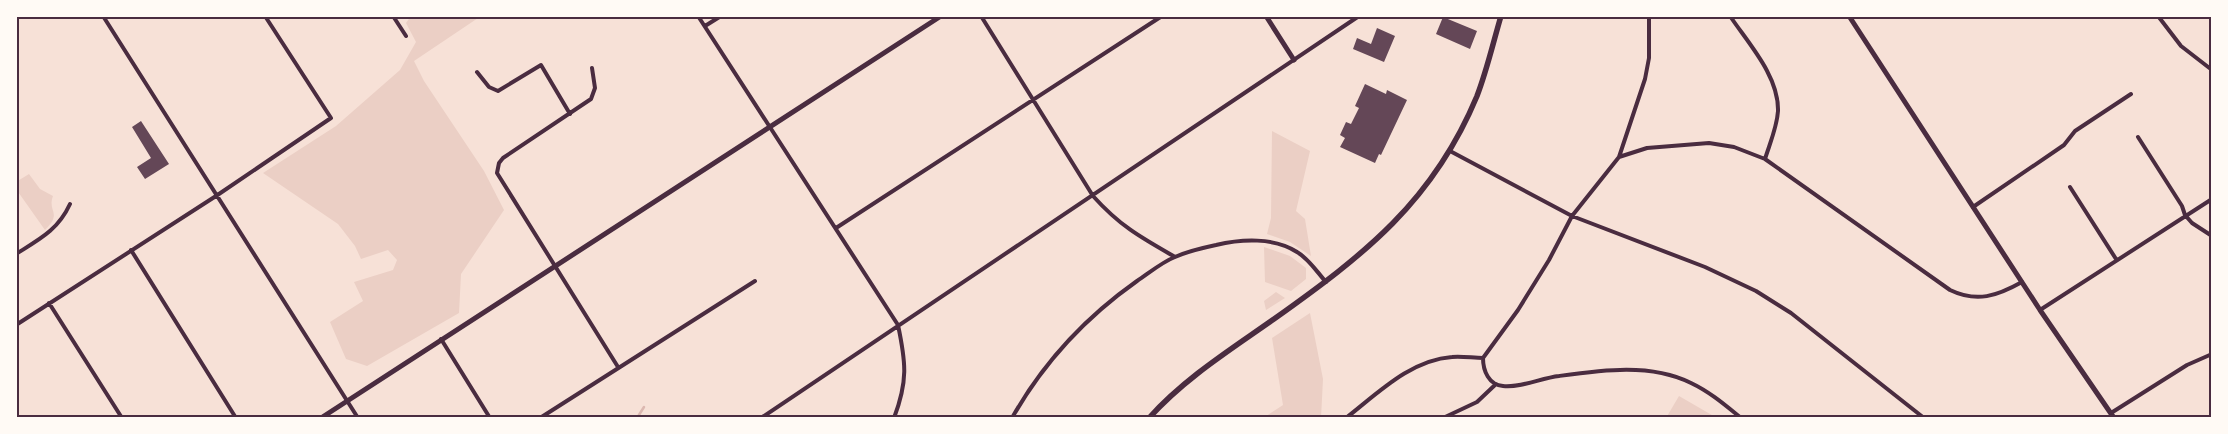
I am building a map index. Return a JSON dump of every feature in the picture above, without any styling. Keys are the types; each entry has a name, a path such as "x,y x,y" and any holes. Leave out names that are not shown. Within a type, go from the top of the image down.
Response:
{"main road":[{"path":"1149,418 1195,375 1326,282 1367,250 1413,204 1450,151 1483,80 1501,16"}],"street":[{"path":"103,16 358,418"},
{"path":"16,325 216,196 331,118 265,16"},
{"path":"393,16 406,36"},
{"path":"698,16 898,325 906,368 905,380 894,418"},
{"path":"705,26 720,16"},
{"path":"321,418 941,16"},
{"path":"981,16 1093,196 1113,218 1129,230 1175,257"},
{"path":"836,228 1162,16"},
{"path":"1266,16 1294,60"},
{"path":"761,418 1359,16"},
{"path":"1649,16 1649,58 1619,157 1572,216 1544,268 1483,358 1486,374 1496,384 1510,387 1558,376 1619,370 1643,370 1690,382 1713,396 1741,418"},
{"path":"1730,16 1762,62 1775,92 1777,117 1765,159"},
{"path":"1849,16 2040,310 2112,415 2186,365 2212,354"},
{"path":"2158,16 2181,46 2212,70"},
{"path":"477,72 489,88 498,92 540,65 570,114"},
{"path":"592,68 595,88 593,96 583,106 503,158 498,168 499,178 618,367"},
{"path":"1973,207 2064,145 2075,131 2130,94"},
{"path":"2138,137 2182,206 2185,215 2212,236"},
{"path":"1619,157 1647,148 1709,143 1734,147 1765,159 1950,290 1967,297 1983,297 2000,294 2022,282"},
{"path":"1450,151 1572,216 1705,266 1756,291 1791,313 1924,418"},
{"path":"2070,187 2116,259"},
{"path":"2040,310 2116,259 2212,199"},
{"path":"16,254 57,226 70,204"},
{"path":"1012,418 1024,396 1062,347 1085,323 1114,297 1175,257 1228,242 1263,241 1286,246 1298,252 1308,260 1326,282"},
{"path":"131,250 236,418"},
{"path":"540,418 755,280"},
{"path":"49,303 122,418"},
{"path":"441,339 490,418"},
{"path":"1346,418 1400,376 1419,366 1436,359 1452,357 1483,358"},
{"path":"1443,418 1477,402 1496,384"},
{"path":"772,410 772,418"}],"shaded area":[{"path":"411,16 481,16 414,61 424,81 484,171 504,210 461,274 459,313 367,366 346,359 330,322 363,301 354,282 393,270 397,260 388,250 361,259 355,246 338,224 263,173 336,126 400,70 416,42 406,23"},
{"path":"1272,131 1310,151 1296,211 1305,219 1311,256 1290,242 1267,234 1271,218"},
{"path":"29,174 40,189 53,196 54,216 45,230 16,189 16,182"},
{"path":"1264,247 1290,256 1306,268 1306,279 1291,291 1265,282"},
{"path":"1276,292 1285,298 1266,310 1264,301"},
{"path":"1310,313 1323,379 1321,418 1263,418 1283,405 1272,338"},
{"path":"1679,396 1717,418 1666,418"}],"building":[{"path":"1443,17 1477,31 1470,49 1436,34"},
{"path":"1377,28 1395,36 1384,62 1353,49 1357,38 1371,44"},
{"path":"1365,84 1386,94 1387,90 1407,100 1381,155 1379,154 1375,163 1340,147 1345,138 1340,135 1346,122 1351,124 1359,108 1355,106"},
{"path":"141,121 169,164 145,179 137,167 151,158 132,127"}],"waterway":[{"path":"637,418 644,407"}]}
